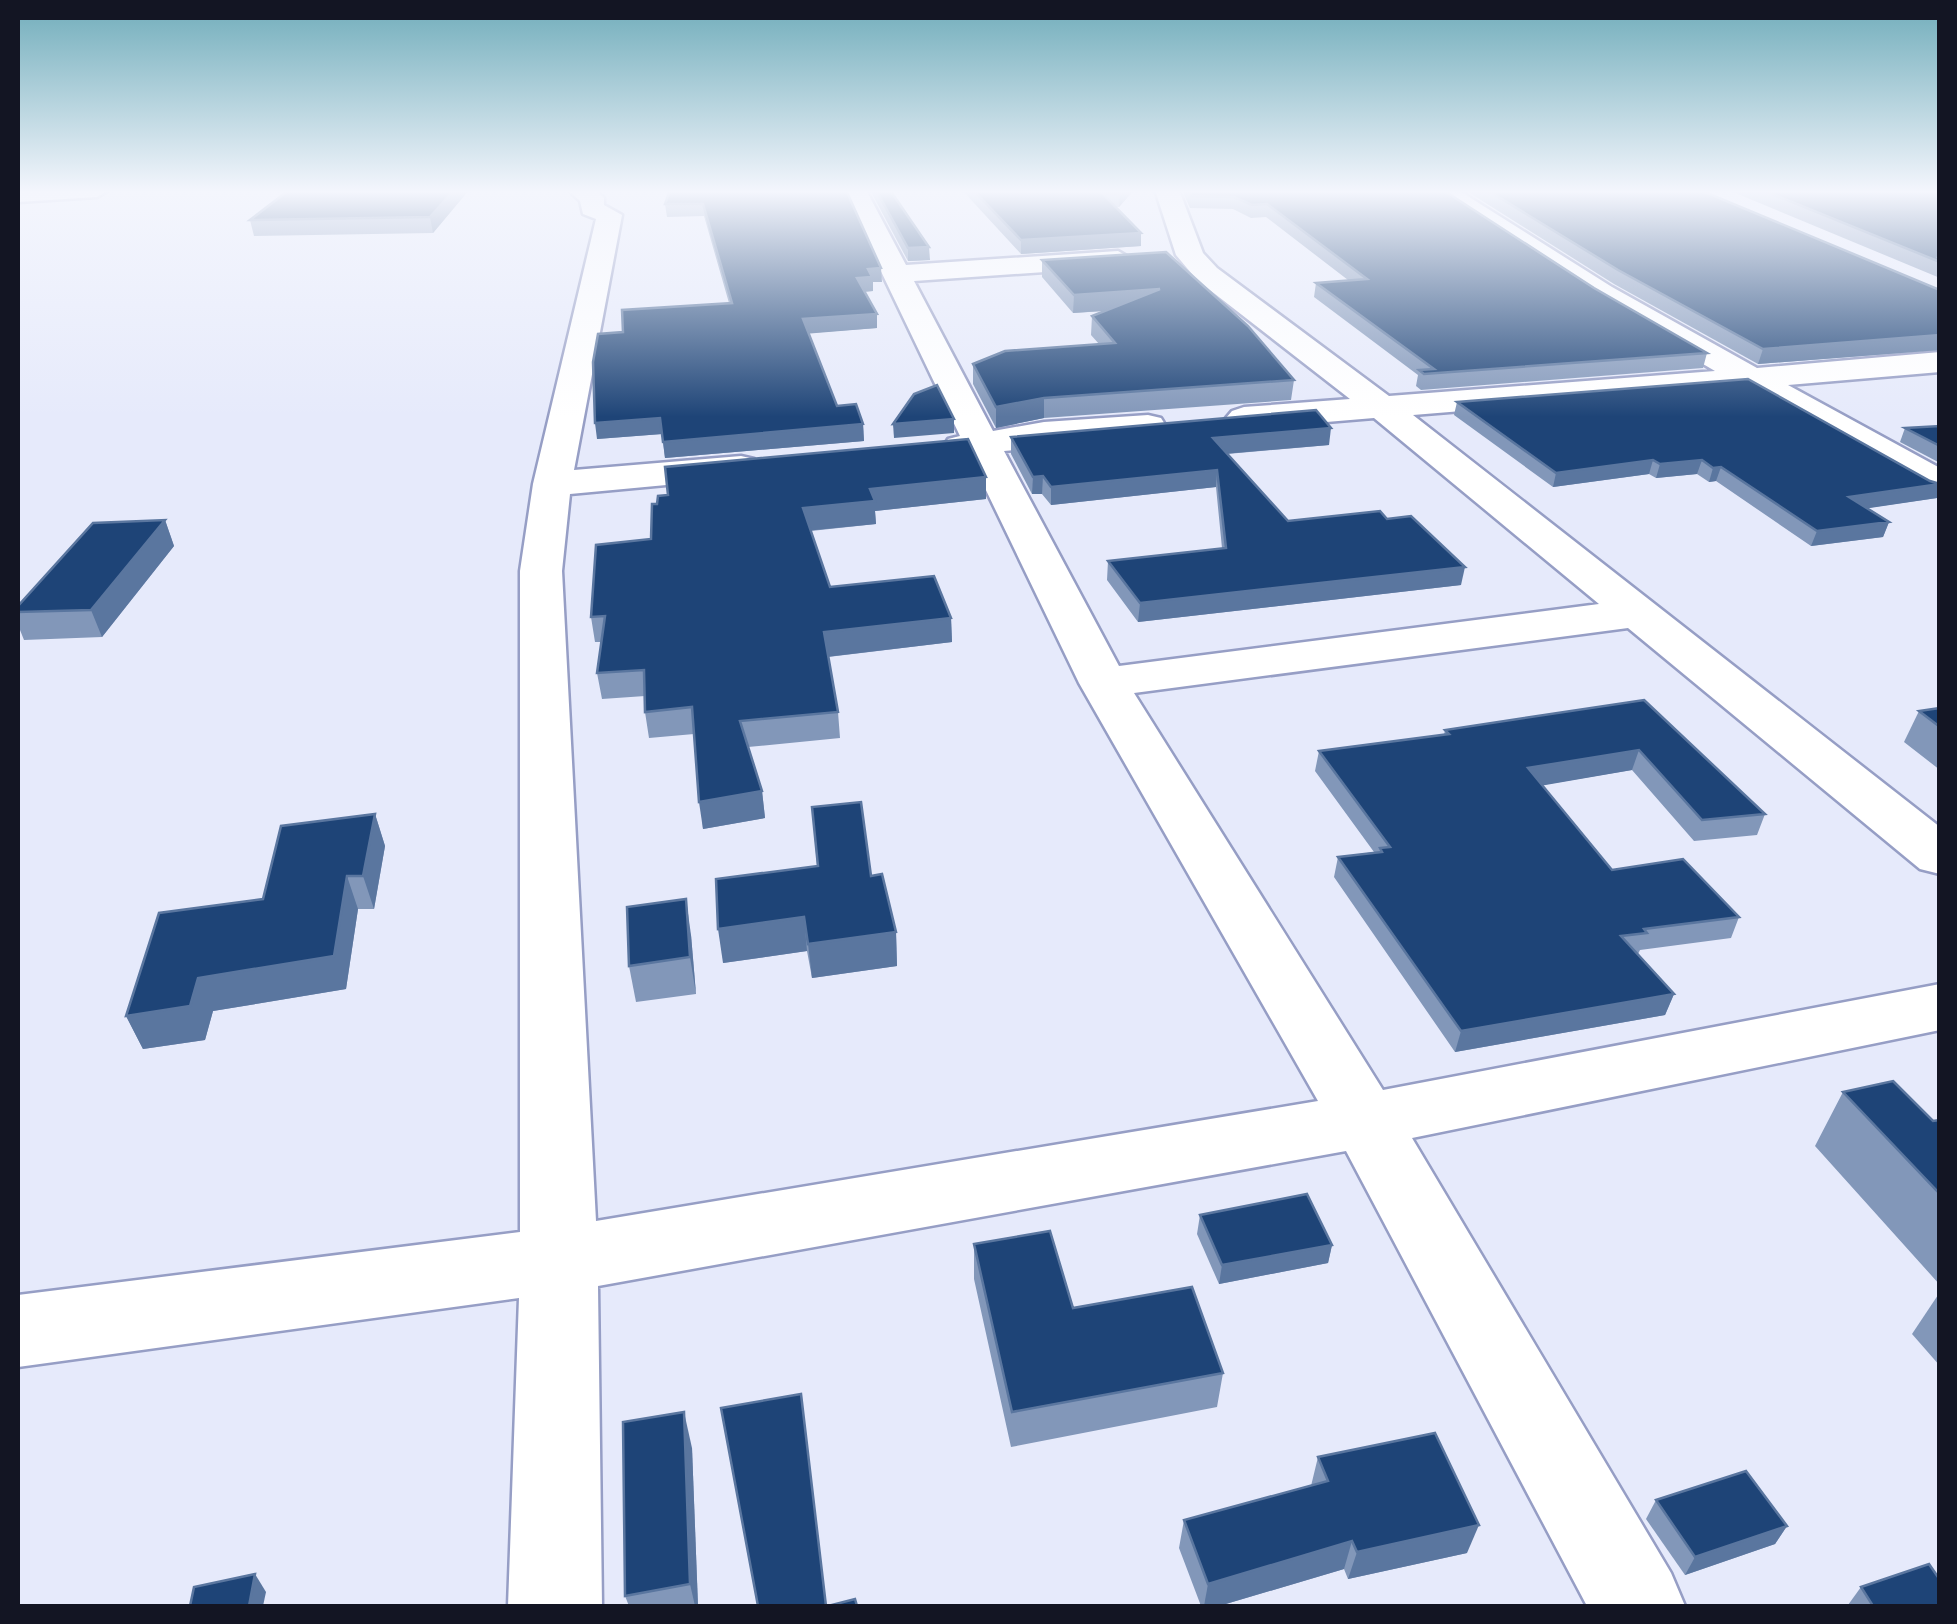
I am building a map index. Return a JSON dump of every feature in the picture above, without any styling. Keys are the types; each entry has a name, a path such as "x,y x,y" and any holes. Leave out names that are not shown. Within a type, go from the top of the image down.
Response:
{"street":[{"path":"556,1606 559,1260 541,571 552,484 598,266"},
{"path":"892,266 1104,683 1365,1120 1638,1606"},
{"path":"896,274 1021,266"},
{"path":"1190,266 1207,274 1380,406 1940,856"},
{"path":"1559,266 1940,484"},
{"path":"923,450 981,445 1044,433 1940,362"},
{"path":"552,484 767,465"},
{"path":"1104,683 1638,613"},
{"path":"18,1330 559,1260 1365,1120 1940,1007"}],"building":[{"path":"721,266 880,266 868,269 872,277 857,278 877,314 803,319 837,406 856,404 863,424 663,442 660,418 595,423 593,362 598,334 623,332 622,310 732,303"},
{"path":"1047,266 1181,266 1248,326 1294,380 1044,398 996,407 973,364 1005,351 1115,343 1092,316 1160,289 1074,295"},
{"path":"1349,266 1560,266 1707,353 1424,374 1419,370 1434,369 1316,283 1367,279"},
{"path":"1611,266 1882,266 1940,290 1940,335 1763,349"},
{"path":"1748,379 1940,484 1849,497 1889,522 1817,531 1721,467 1713,468 1702,460 1660,464 1653,460 1556,473 1457,402"},
{"path":"937,385 954,419 893,424 914,394"},
{"path":"1316,410 1331,428 1213,438 1288,521 1380,511 1387,519 1411,516 1465,567 1140,603 1108,561 1226,548 1217,470 1051,487 1043,476 1033,477 1011,437"},
{"path":"1940,426 1940,446 1905,428"},
{"path":"968,439 986,477 870,489 875,501 803,508 830,587 934,576 951,618 824,632 838,712 740,721 762,791 699,802 692,707 645,712 644,670 597,673 605,616 591,617 596,545 651,539 652,504 657,504 658,496 668,495 665,467"},
{"path":"165,520 91,610 18,612 18,606 93,523"},
{"path":"1644,700 1765,814 1702,820 1639,750 1528,768 1612,870 1683,859 1739,917 1644,929 1647,933 1621,936 1674,994 1461,1031 1338,857 1382,852 1380,848 1390,847 1319,751 1449,734 1445,730"},
{"path":"1940,708 1940,727 1919,711"},
{"path":"861,802 871,876 882,874 896,932 808,944 804,917 718,929 716,879 818,866 812,807"},
{"path":"375,814 363,876 347,876 334,956 198,978 190,1006 126,1016 159,913 263,899 281,826"},
{"path":"686,899 690,957 629,966 627,907"},
{"path":"1893,1081 1933,1121 1940,1120 1940,1194 1843,1092"},
{"path":"1307,1194 1332,1245 1222,1265 1200,1215"},
{"path":"1050,1231 1073,1308 1192,1287 1223,1373 1012,1412 974,1244"},
{"path":"801,1394 826,1606 758,1606 721,1408"},
{"path":"684,1412 690,1584 625,1596 623,1422"},
{"path":"1435,1433 1479,1525 1357,1552 1352,1541 1208,1584 1184,1520 1328,1481 1318,1457"},
{"path":"1746,1471 1787,1526 1695,1557 1656,1500"},
{"path":"1929,1564 1940,1580 1940,1606 1873,1606 1861,1587"},
{"path":"255,1574 249,1606 190,1606 194,1587"},
{"path":"855,1599 857,1606 828,1606"}]}
